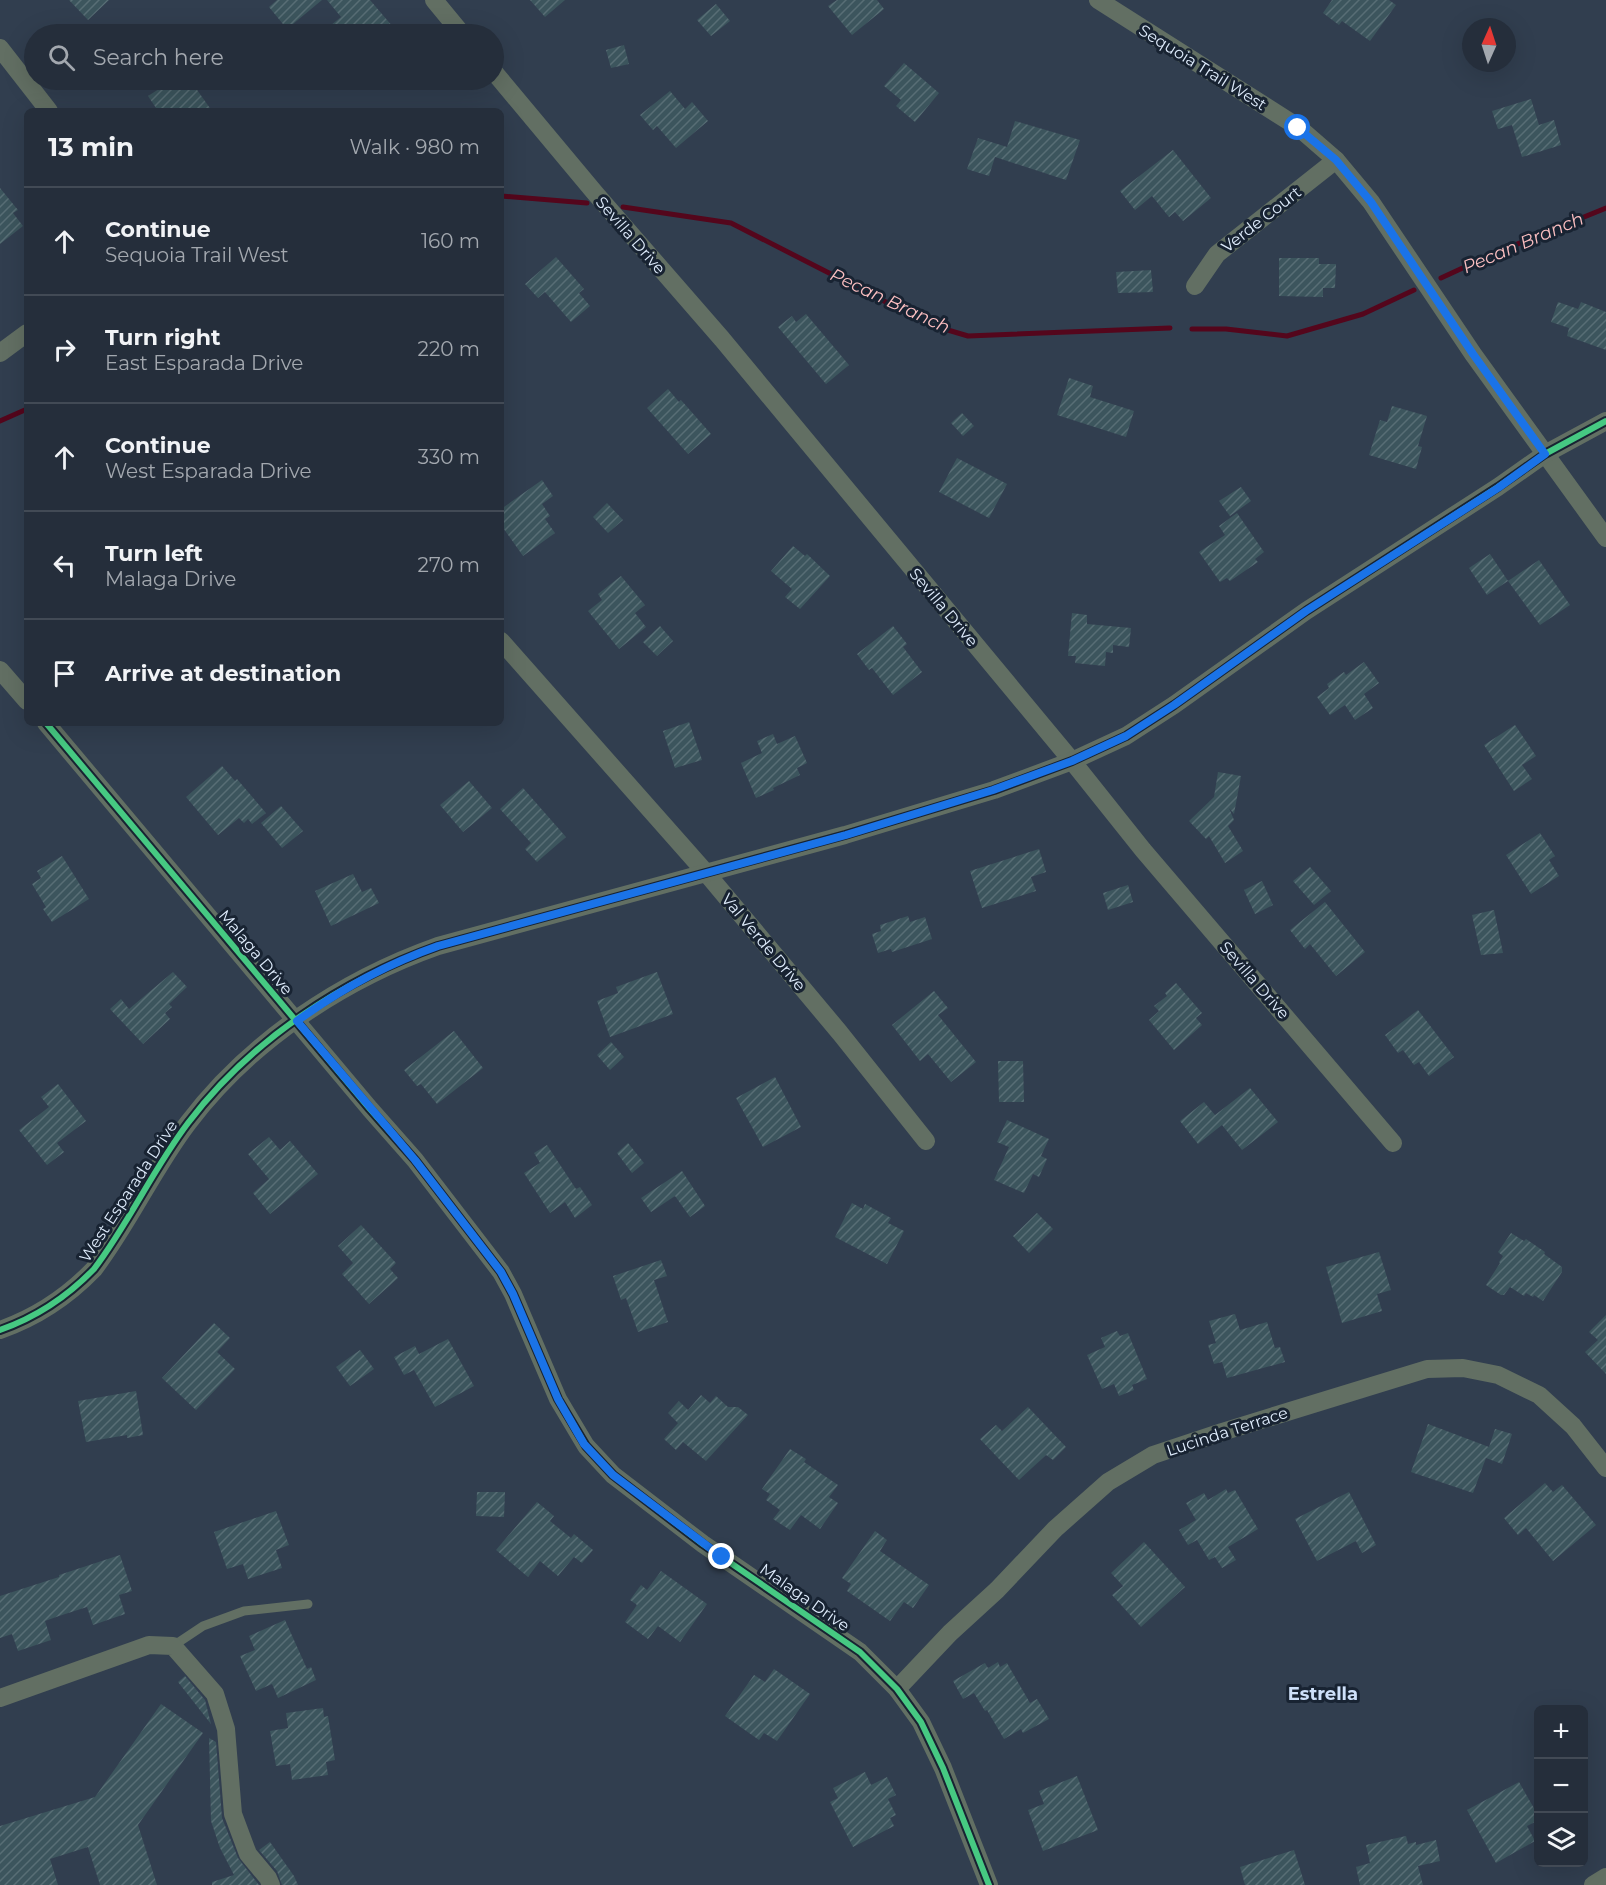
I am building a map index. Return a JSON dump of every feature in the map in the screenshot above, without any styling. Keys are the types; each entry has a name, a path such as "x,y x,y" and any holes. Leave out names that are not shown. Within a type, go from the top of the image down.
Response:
{"street":[{"path":"434,0 454,24"},
{"name":"Sequoia Trail West","path":"1098,0 1298,128 1336,160 1371,202 1473,354 1606,538"},
{"path":"0,48 24,79"},
{"name":"Sevilla Drive","path":"504,84 722,339 1143,850 1393,1143"},
{"path":"33,90 47,108"},
{"name":"Verde Court","path":"1194,286 1217,254 1336,160"},
{"path":"0,353 24,335"},
{"name":"West Esparada Drive","path":"0,1330 33,1316 55,1303 82,1281 104,1255 170,1150 206,1101 249,1058 320,1004 370,974 438,946 707,874 993,790 1072,761 1126,736 1174,705 1306,611 1498,488 1545,454 1606,421"},
{"name":"Val Verde Drive","path":"504,644 707,874 840,1033 926,1141"},
{"path":"0,670 24,698"},
{"name":"Malaga Drive","path":"49,726 415,1160 501,1272 513,1294 558,1399 584,1444 613,1475 703,1544 860,1652 897,1689 921,1722 939,1760 989,1885"},
{"name":"Lucinda Terrace","path":"897,1689 1055,1529 1108,1482 1153,1455 1222,1432 1427,1369 1463,1368 1498,1375 1539,1395 1573,1426 1606,1468"},
{"path":"0,1698 149,1646 173,1646 215,1694 226,1729 233,1814 248,1854 271,1885"},
{"path":"1593,1885 1606,1877"}],"lane":[{"path":"173,1646 203,1626 243,1611 308,1604"}],"building":[{"path":"69,0 109,0 88,20"},
{"path":"277,0 322,0 293,24 283,24 269,7"},
{"path":"327,0 370,0 390,24 332,24 341,17"},
{"path":"530,0 565,0 545,17"},
{"path":"837,0 877,0 884,9 852,35 828,6"},
{"path":"1332,0 1389,0 1396,5 1370,41 1342,21 1339,25 1323,13"},
{"path":"716,4 730,21 711,36 697,20"},
{"path":"624,45 629,64 611,68 606,50"},
{"path":"904,63 939,93 915,122 896,106 901,100 884,86"},
{"path":"157,90 197,90 210,108 156,108 148,96"},
{"path":"670,91 685,109 692,102 708,121 676,148 657,126 653,130 640,115"},
{"path":"1531,99 1539,125 1554,120 1561,145 1522,157 1512,125 1498,129 1492,111"},
{"path":"1015,121 1080,140 1066,180 995,157 989,176 967,169 978,138 1007,147"},
{"path":"1173,150 1211,198 1183,221 1175,212 1169,217 1152,196 1135,210 1120,191"},
{"path":"0,188 18,210 13,213 23,226 0,244"},
{"path":"556,257 584,289 579,293 590,306 571,322 545,292 538,298 525,284"},
{"path":"1279,258 1319,258 1319,264 1336,264 1335,288 1323,288 1323,297 1279,296"},
{"path":"1151,270 1153,292 1118,293 1116,272"},
{"path":"1558,302 1578,309 1581,302 1606,312 1606,350 1567,336 1569,328 1551,322"},
{"path":"806,314 849,365 826,384 778,327 792,316 796,322"},
{"path":"1069,378 1093,386 1090,397 1134,411 1126,437 1057,415"},
{"path":"668,389 711,434 688,454 647,408"},
{"path":"1392,406 1427,416 1418,446 1422,447 1416,469 1369,455 1380,420 1387,422"},
{"path":"962,413 974,426 963,436 951,423"},
{"path":"957,458 1007,484 989,518 939,492"},
{"path":"542,480 553,496 542,504 550,516 545,519 555,533 523,556 504,529 504,507"},
{"path":"1241,487 1251,501 1230,516 1219,501"},
{"path":"607,503 623,520 608,533 593,517"},
{"path":"1237,513 1264,552 1255,559 1258,562 1230,581 1227,578 1220,582 1199,552 1225,535 1219,526"},
{"path":"793,546 805,556 807,554 830,576 800,609 785,597 792,589 771,571"},
{"path":"1490,554 1508,581 1487,595 1469,568"},
{"path":"1539,560 1570,605 1540,625 1508,581"},
{"path":"621,576 645,605 635,613 646,627 619,649 588,611 602,600 598,594"},
{"path":"1072,613 1087,615 1087,624 1131,628 1129,647 1113,645 1113,653 1106,652 1105,666 1075,663 1076,656 1068,656"},
{"path":"660,626 673,641 657,656 643,642"},
{"path":"893,626 907,644 903,647 922,672 893,695 872,668 869,670 857,654"},
{"path":"1364,662 1379,683 1364,694 1373,708 1355,720 1345,705 1330,715 1317,697 1329,688 1327,684 1344,672 1346,675"},
{"path":"689,722 702,760 675,768 663,731"},
{"path":"1515,725 1536,756 1522,765 1532,779 1514,791 1484,745"},
{"path":"773,734 777,744 795,736 807,763 797,768 800,775 756,798 741,763 762,753 757,741"},
{"path":"222,766 235,781 237,779 266,813 252,824 248,819 244,823 239,818 218,835 186,797"},
{"path":"1218,772 1241,776 1234,814 1229,808 1234,820 1228,826 1243,851 1225,863 1209,836 1206,839 1189,821 1214,797"},
{"path":"469,781 492,808 463,832 440,805"},
{"path":"523,788 566,837 537,862 525,849 531,843 500,809"},
{"path":"281,806 303,831 282,848 261,823"},
{"path":"1540,833 1555,856 1549,860 1559,876 1531,894 1506,855"},
{"path":"1039,849 1046,872 1031,877 1036,891 982,908 970,871"},
{"path":"62,856 89,899 52,922 43,909 46,907 32,884 41,878 37,871"},
{"path":"1310,867 1331,891 1314,905 1293,881"},
{"path":"353,874 362,892 371,888 379,903 331,926 315,891"},
{"path":"1262,881 1273,905 1255,914 1244,890"},
{"path":"1128,885 1133,902 1108,910 1103,893"},
{"path":"1325,902 1365,952 1336,976 1310,944 1305,949 1290,930"},
{"path":"1494,910 1503,953 1481,955 1472,915"},
{"path":"908,916 910,922 925,917 932,939 892,952 891,949 878,953 872,934 881,931 880,925"},
{"path":"173,972 187,987 169,1004 172,1007 165,1013 170,1019 143,1044 110,1009 121,999 129,1009"},
{"path":"657,972 673,1014 610,1037 597,1001 618,993 616,987"},
{"path":"1176,983 1202,1013 1196,1018 1202,1025 1174,1050 1149,1020 1159,1011 1154,1006 1167,996 1165,993"},
{"path":"934,991 948,1008 938,1015 976,1062 951,1082 928,1054 920,1061 892,1025"},
{"path":"1418,1010 1454,1057 1429,1076 1419,1062 1414,1065 1403,1050 1398,1053 1385,1035"},
{"path":"454,1031 483,1068 437,1104 421,1084 417,1086 404,1070"},
{"path":"611,1042 624,1057 610,1070 597,1055"},
{"path":"998,1061 1023,1061 1024,1102 999,1102"},
{"path":"775,1077 801,1127 763,1147 736,1098"},
{"path":"58,1084 86,1121 57,1143 64,1152 47,1165 19,1130 49,1107 41,1097"},
{"path":"1250,1088 1278,1122 1242,1150 1222,1125 1198,1144 1180,1121 1204,1102 1215,1115"},
{"path":"1007,1120 1049,1139 1041,1156 1047,1159 1039,1177 1033,1174 1024,1193 994,1180 1009,1147 997,1142"},
{"path":"269,1137 280,1150 290,1141 318,1174 270,1214 253,1193 269,1179 248,1154"},
{"path":"628,1143 644,1163 632,1173 617,1153"},
{"path":"547,1145 576,1189 580,1187 592,1205 575,1218 565,1202 550,1213 524,1173 540,1163 534,1153"},
{"path":"682,1171 705,1206 690,1217 675,1196 651,1212 641,1198"},
{"path":"852,1203 863,1209 865,1204 891,1218 888,1223 904,1231 887,1264 835,1237"},
{"path":"1037,1213 1053,1229 1029,1253 1013,1236"},
{"path":"361,1225 396,1263 390,1269 398,1278 369,1304 342,1274 353,1263 338,1246"},
{"path":"1511,1233 1524,1241 1526,1239 1562,1267 1562,1272 1543,1301 1534,1295 1533,1297 1526,1293 1524,1296 1510,1287 1504,1295 1501,1295 1486,1285 1503,1256 1498,1252"},
{"path":"1379,1252 1391,1290 1377,1294 1382,1311 1342,1323 1326,1267"},
{"path":"661,1260 667,1276 654,1280 668,1322 638,1332 626,1298 621,1300 613,1276"},
{"path":"1235,1314 1240,1330 1267,1322 1275,1348 1280,1347 1285,1362 1227,1378 1222,1362 1214,1364 1208,1345 1216,1343 1209,1321"},
{"path":"1606,1315 1606,1374 1585,1352 1598,1340 1589,1332"},
{"path":"214,1323 230,1338 217,1352 235,1369 196,1410 162,1378"},
{"path":"1117,1331 1120,1336 1128,1333 1147,1379 1132,1385 1134,1390 1119,1396 1114,1384 1102,1389 1087,1355 1105,1347 1101,1338"},
{"path":"448,1339 474,1386 435,1407 414,1370 404,1375 394,1357 415,1346 419,1354"},
{"path":"360,1350 374,1369 350,1386 336,1367"},
{"path":"136,1391 143,1435 127,1438 127,1435 86,1442 78,1401"},
{"path":"701,1395 710,1403 716,1396 728,1407 738,1407 748,1415 706,1461 683,1442 676,1450 664,1439 678,1423 668,1413 679,1401 688,1410"},
{"path":"1028,1407 1066,1447 1053,1460 1046,1455 1019,1480 980,1439 996,1425 1002,1431"},
{"path":"1428,1424 1489,1447 1495,1429 1512,1434 1502,1464 1486,1458 1473,1493 1411,1472"},
{"path":"790,1449 806,1459 804,1462 838,1485 829,1497 838,1503 820,1529 801,1515 790,1530 773,1519 780,1510 766,1500 770,1494 762,1489"},
{"path":"1545,1483 1553,1492 1562,1485 1596,1525 1553,1561 1526,1528 1518,1535 1504,1518"},
{"path":"1226,1489 1228,1493 1235,1490 1258,1529 1228,1547 1236,1560 1222,1568 1215,1557 1209,1560 1197,1540 1188,1545 1179,1530 1196,1520 1186,1503 1204,1493 1208,1500"},
{"path":"477,1492 505,1492 504,1517 476,1516"},
{"path":"1349,1492 1376,1545 1362,1553 1356,1541 1317,1561 1295,1519"},
{"path":"537,1502 554,1516 550,1521 571,1538 574,1534 593,1550 582,1563 574,1557 558,1576 540,1561 528,1577 496,1550"},
{"path":"276,1511 289,1545 276,1550 282,1568 248,1579 243,1564 227,1569 214,1532"},
{"path":"875,1531 887,1540 880,1551 929,1585 913,1608 904,1602 890,1621 847,1591 851,1584 842,1578"},
{"path":"1144,1542 1185,1587 1141,1627 1112,1595 1123,1586 1111,1573"},
{"path":"120,1555 132,1591 119,1595 125,1614 93,1625 87,1607 59,1616 45,1621 51,1640 18,1651 12,1634 0,1638 0,1596"},
{"path":"661,1571 707,1604 680,1642 658,1626 648,1639 625,1622 637,1605 630,1600 641,1585 647,1590"},
{"path":"285,1620 307,1669 311,1667 316,1680 278,1698 272,1684 256,1691 240,1656 255,1650 249,1636"},
{"path":"998,1662 1000,1667 1007,1663 1030,1703 1037,1699 1049,1719 1023,1733 1021,1729 1004,1739 974,1693 963,1699 953,1681 985,1663 988,1668"},
{"path":"774,1669 810,1694 777,1741 764,1733 759,1740 725,1716 754,1675 765,1682"},
{"path":"185,1676 205,1700 211,1724 178,1682"},
{"path":"161,1704 203,1733 138,1825 157,1885 100,1885 88,1847 50,1859 58,1885 0,1885 0,1826 95,1797"},
{"path":"323,1708 324,1717 328,1716 335,1760 326,1762 328,1775 292,1780 290,1764 276,1766 270,1731 288,1728 286,1713"},
{"path":"209,1738 216,1742 222,1818 238,1858 259,1885 212,1885 212,1882 234,1875 220,1848 211,1821"},
{"path":"865,1772 871,1785 887,1777 896,1795 888,1799 896,1815 890,1818 894,1826 853,1847 830,1802 838,1798 833,1788"},
{"path":"1077,1776 1098,1830 1043,1851 1028,1810 1044,1804 1039,1791"},
{"path":"1519,1782 1534,1808 1534,1822 1527,1826 1534,1842 1496,1863 1467,1810"},
{"path":"1406,1836 1408,1844 1416,1842 1416,1845 1436,1840 1440,1861 1418,1866 1423,1885 1360,1885 1356,1867 1370,1863 1366,1845"},
{"path":"270,1842 298,1885 282,1885 277,1871 259,1850"},
{"path":"1294,1850 1305,1885 1245,1885 1240,1867"}],"waterway":[{"name":"Pecan Branch","path":"504,196 587,203"},
{"name":"Pecan Branch","path":"623,207 731,223 931,325 968,336 1170,328"},
{"name":"Pecan Branch","path":"1441,278 1606,208"},
{"name":"Pecan Branch","path":"1192,329 1226,329 1287,336 1363,314 1414,290"},
{"name":"Pecan Branch","path":"0,421 24,410"}],"cycle path":[{"path":"0,1330 51,1305 73,1289 94,1269 119,1233 175,1141 213,1093 269,1040 300,1016 333,995 367,976 438,946 845,835 994,790 1072,761 1126,736 1174,705 1306,611 1545,454 1606,421"},
{"path":"49,726 415,1160 501,1272 513,1294 558,1399 586,1446 613,1475 703,1544 860,1652 897,1689 921,1722 943,1768 989,1885"}],"district":[{"name":"Estrella","path":"1323,1694"}],"route":[{"path":"722,1557 613,1475 584,1444 558,1399 513,1294 501,1272 415,1160 370,1110 297,1021 320,1004 370,974 438,946 846,835 993,790 1072,761 1126,736 1174,705 1306,611 1498,488 1545,454 1473,354 1371,202 1336,160 1298,128"}]}
